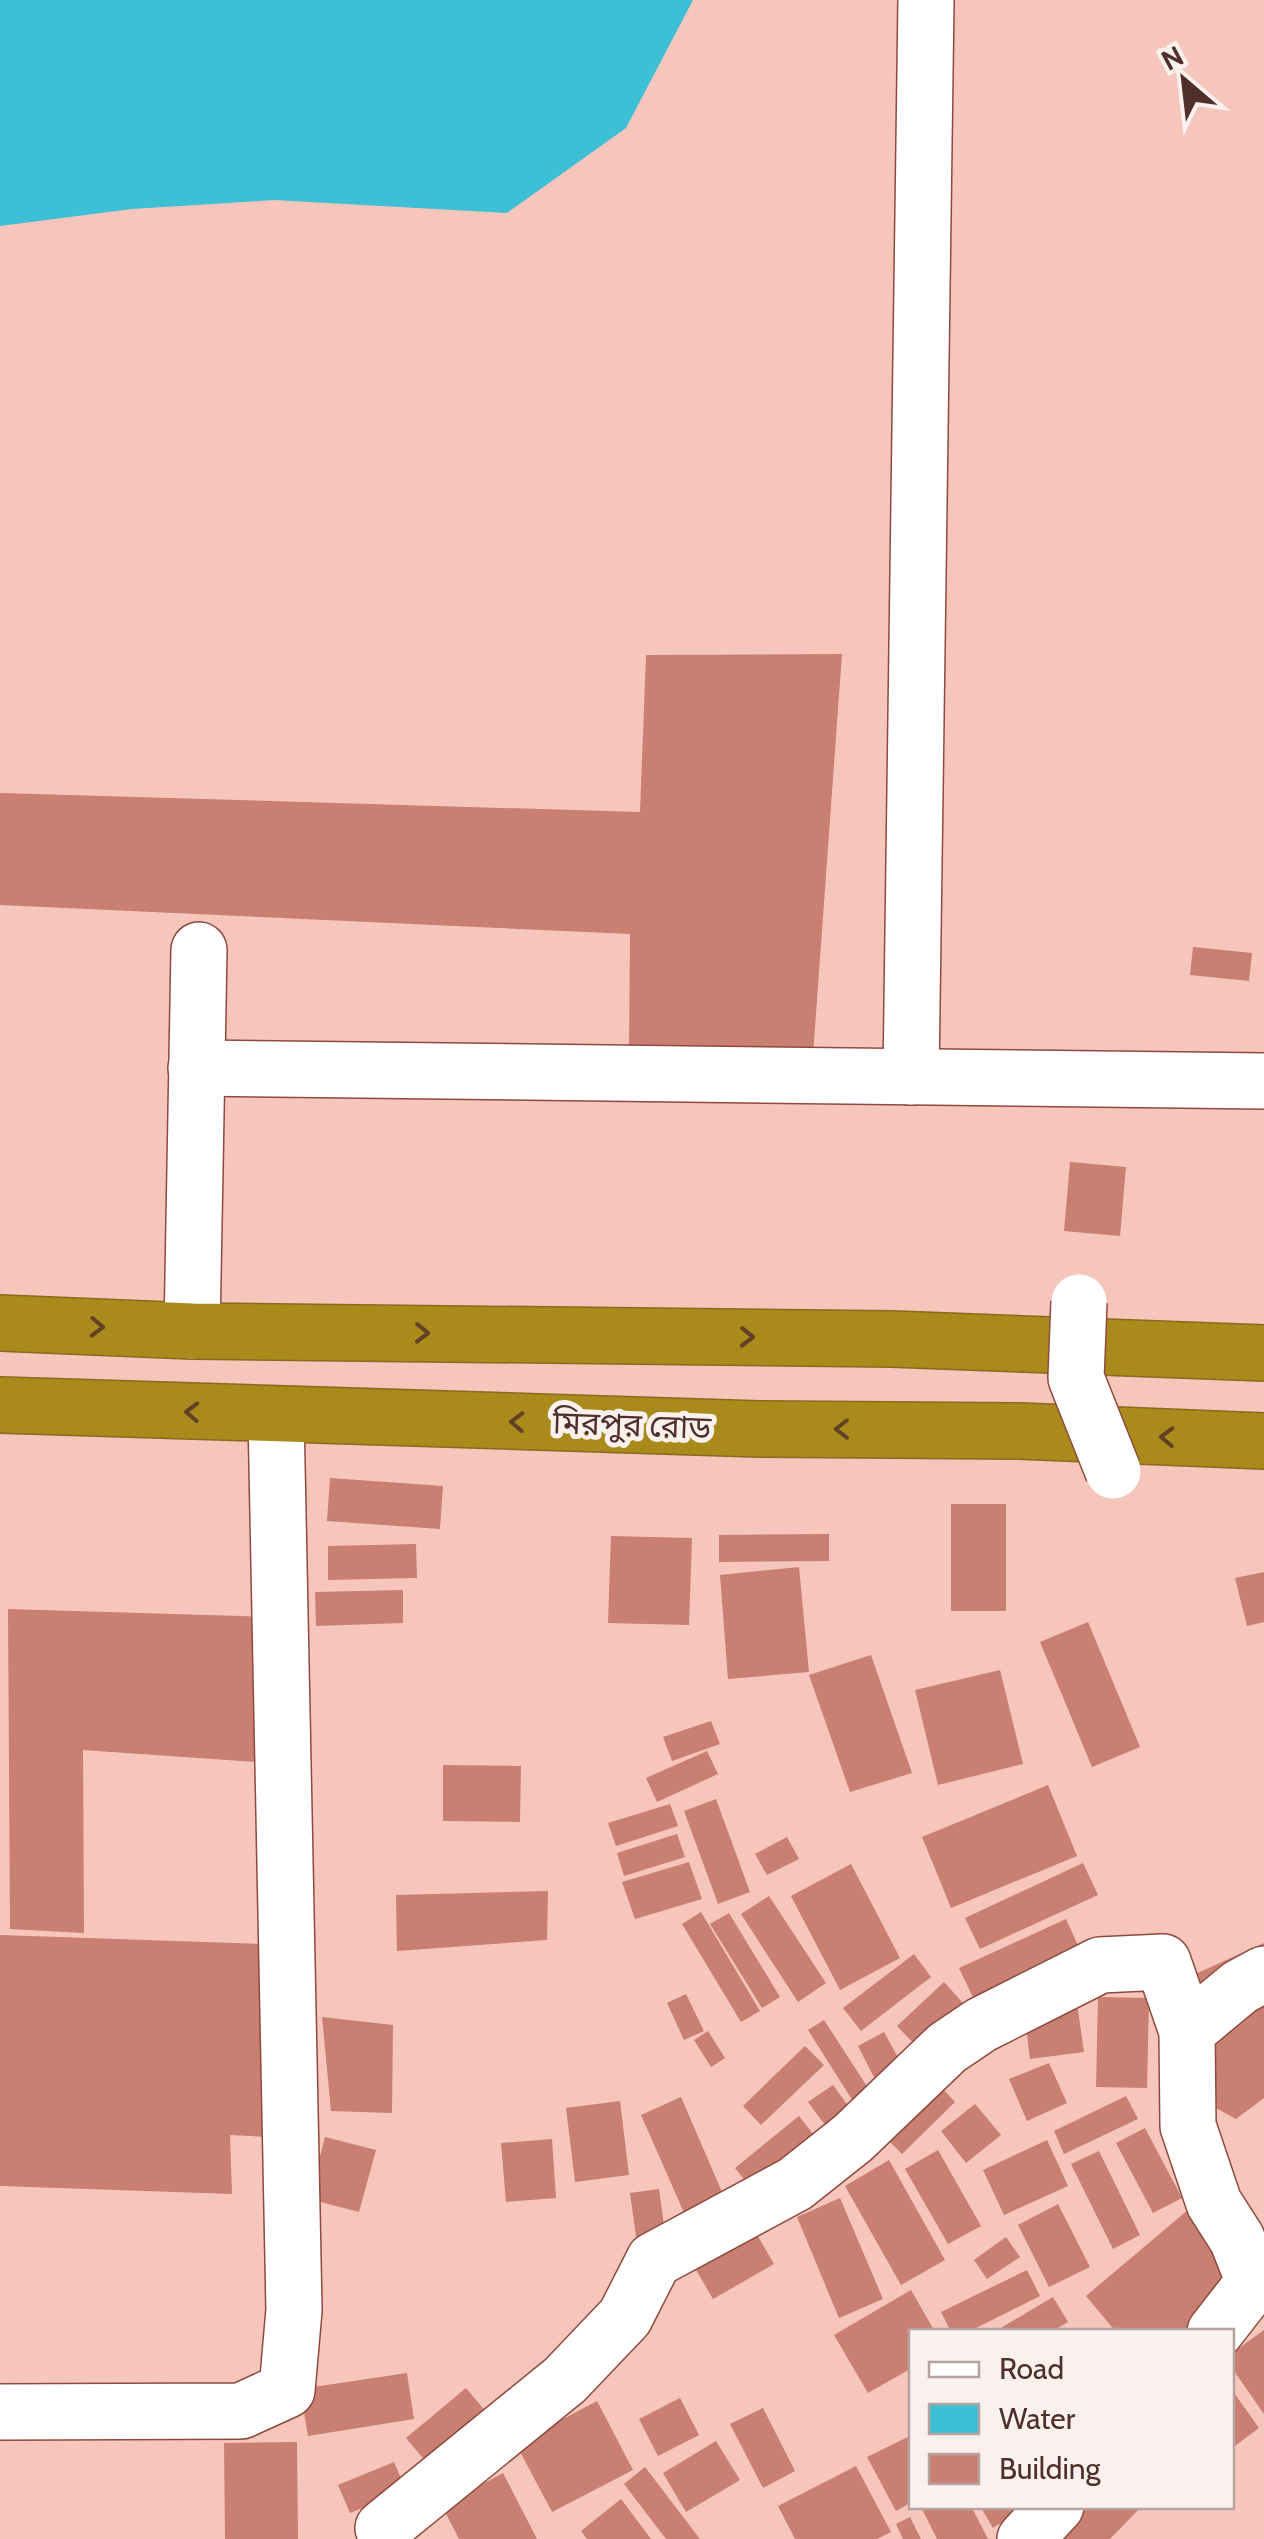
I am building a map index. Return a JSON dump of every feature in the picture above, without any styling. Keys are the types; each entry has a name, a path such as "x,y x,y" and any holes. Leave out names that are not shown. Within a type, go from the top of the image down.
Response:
{"highway":[{"path":"0,1323 192,1331 892,1339 1264,1353"},
{"name":"মিরপুর রোড","path":"0,1405 760,1429 1019,1431 1264,1441"}],"street":[{"path":"911,1077 926,0"},
{"path":"192,1331 199,950"},
{"path":"196,1068 1264,1081"},
{"path":"1079,1302 1076,1378 1113,1472"},
{"path":"0,2412 241,2411 287,2390 294,2310 276,1415"},
{"path":"382,2528 565,2380 625,2317 654,2260 795,2184 853,2138 946,2048 981,2024 1100,1965 1162,1962 1187,2031 1188,2126 1214,2203 1236,2239 1254,2282 1216,2329"},
{"path":"1187,2031 1240,1987 1264,1974"},
{"path":"1025,2539 1053,2509"}],"water":[{"path":"0,0 693,0 626,128 507,213 274,200 132,209 0,226"}],"building":[{"path":"842,654 813,1055 629,1049 630,934 0,905 0,793 640,812 646,655"},
{"path":"1193,947 1252,953 1249,981 1190,975"},
{"path":"1070,1162 1126,1167 1120,1236 1064,1231"},
{"path":"330,1478 443,1486 440,1529 327,1521"},
{"path":"951,1504 1006,1504 1006,1611 951,1611"},
{"path":"829,1534 829,1561 719,1562 719,1535"},
{"path":"611,1536 692,1538 689,1625 608,1623"},
{"path":"416,1544 417,1578 328,1580 328,1546"},
{"path":"799,1567 809,1672 728,1679 720,1575"},
{"path":"1264,1572 1264,1622 1247,1626 1235,1578"},
{"path":"403,1590 403,1623 316,1626 315,1592"},
{"path":"8,1609 271,1617 272,1763 83,1750 84,1933 10,1929"},
{"path":"1088,1622 1140,1747 1092,1767 1040,1642"},
{"path":"871,1655 912,1773 850,1792 809,1675"},
{"path":"1000,1670 1023,1764 938,1785 915,1690"},
{"path":"711,1721 720,1744 672,1761 663,1737"},
{"path":"707,1751 718,1774 657,1802 646,1778"},
{"path":"443,1765 521,1766 520,1822 443,1821"},
{"path":"1048,1785 1077,1856 951,1908 922,1837"},
{"path":"716,1799 750,1892 718,1904 684,1811"},
{"path":"670,1804 678,1826 616,1846 608,1823"},
{"path":"677,1834 685,1857 624,1876 617,1853"},
{"path":"787,1837 799,1859 767,1875 755,1854"},
{"path":"689,1862 702,1899 635,1919 622,1882"},
{"path":"1083,1863 1098,1895 980,1949 965,1918"},
{"path":"851,1864 900,1958 840,1990 791,1896"},
{"path":"548,1891 547,1940 397,1951 396,1895"},
{"path":"769,1896 826,1983 798,2002 741,1914"},
{"path":"701,1912 760,2011 741,2022 682,1924"},
{"path":"729,1913 780,1997 762,2008 710,1924"},
{"path":"1066,1919 1085,1961 979,2010 959,1968"},
{"path":"0,1935 261,1944 268,2137 230,2135 232,2194 0,2186"},
{"path":"1264,1943 1264,1963 1189,1996 1182,1980"},
{"path":"914,1954 931,1977 861,2031 843,2008"},
{"path":"944,1982 971,2012 925,2055 897,2026"},
{"path":"1264,1991 1264,2098 1236,2119 1192,2095 1200,2032"},
{"path":"686,1994 704,2031 684,2040 667,2003"},
{"path":"1098,1997 1149,1998 1147,2088 1096,2087"},
{"path":"1077,2004 1084,2052 1030,2059 1024,2010"},
{"path":"322,2017 393,2025 392,2113 331,2111"},
{"path":"824,2020 872,2094 856,2106 808,2030"},
{"path":"708,2031 725,2058 711,2067 694,2040"},
{"path":"884,2032 906,2072 879,2087 858,2046"},
{"path":"805,2046 824,2065 761,2125 743,2106"},
{"path":"1049,2063 1067,2103 1027,2121 1009,2079"},
{"path":"833,2085 860,2122 836,2140 808,2102"},
{"path":"941,2087 955,2102 902,2154 888,2140"},
{"path":"1126,2096 1138,2119 1064,2154 1054,2131"},
{"path":"681,2097 728,2206 689,2224 641,2115"},
{"path":"620,2101 629,2175 575,2182 566,2108"},
{"path":"975,2104 1001,2135 966,2163 941,2131"},
{"path":"799,2116 820,2143 755,2193 735,2168"},
{"path":"1145,2128 1182,2198 1153,2213 1116,2143"},
{"path":"325,2137 376,2150 359,2212 309,2199"},
{"path":"552,2139 556,2198 506,2202 501,2143"},
{"path":"1047,2140 1068,2186 1004,2215 983,2170"},
{"path":"938,2150 981,2226 948,2244 905,2169"},
{"path":"1099,2151 1140,2235 1113,2249 1071,2164"},
{"path":"889,2160 945,2260 901,2285 845,2186"},
{"path":"659,2189 667,2247 638,2251 630,2193"},
{"path":"840,2198 883,2299 839,2318 797,2217"},
{"path":"1058,2204 1090,2267 1049,2287 1018,2225"},
{"path":"1189,2209 1248,2278 1188,2329 1114,2329 1086,2296"},
{"path":"756,2233 774,2264 713,2299 695,2268"},
{"path":"1006,2237 1020,2257 987,2279 974,2260"},
{"path":"1027,2270 1040,2296 974,2329 950,2329 941,2312"},
{"path":"911,2290 933,2329 909,2329 909,2370 868,2393 834,2335"},
{"path":"1053,2297 1068,2322 1056,2329 999,2329"},
{"path":"1264,2330 1264,2414 1234,2371 1234,2352"},
{"path":"407,2373 414,2419 308,2436 300,2389"},
{"path":"466,2388 492,2419 432,2469 406,2438"},
{"path":"1234,2393 1259,2428 1234,2447"},
{"path":"680,2398 699,2435 658,2456 639,2419"},
{"path":"597,2401 633,2470 552,2512 516,2444"},
{"path":"763,2408 795,2471 763,2488 730,2424"},
{"path":"909,2436 909,2504 896,2511 867,2457"},
{"path":"716,2441 740,2480 686,2512 663,2473"},
{"path":"297,2442 298,2539 225,2539 224,2443"},
{"path":"394,2462 406,2490 350,2513 338,2485"},
{"path":"856,2466 891,2532 877,2539 795,2539 778,2506"},
{"path":"645,2467 700,2539 666,2539 624,2484"},
{"path":"503,2473 537,2539 459,2539 442,2506"},
{"path":"621,2499 651,2539 587,2539 581,2531"},
{"path":"922,2509 973,2509 988,2539 937,2539"},
{"path":"982,2509 1023,2509 993,2528"},
{"path":"1067,2509 1139,2509 1110,2539 1038,2539"},
{"path":"910,2517 921,2539 903,2539 896,2524"}]}
